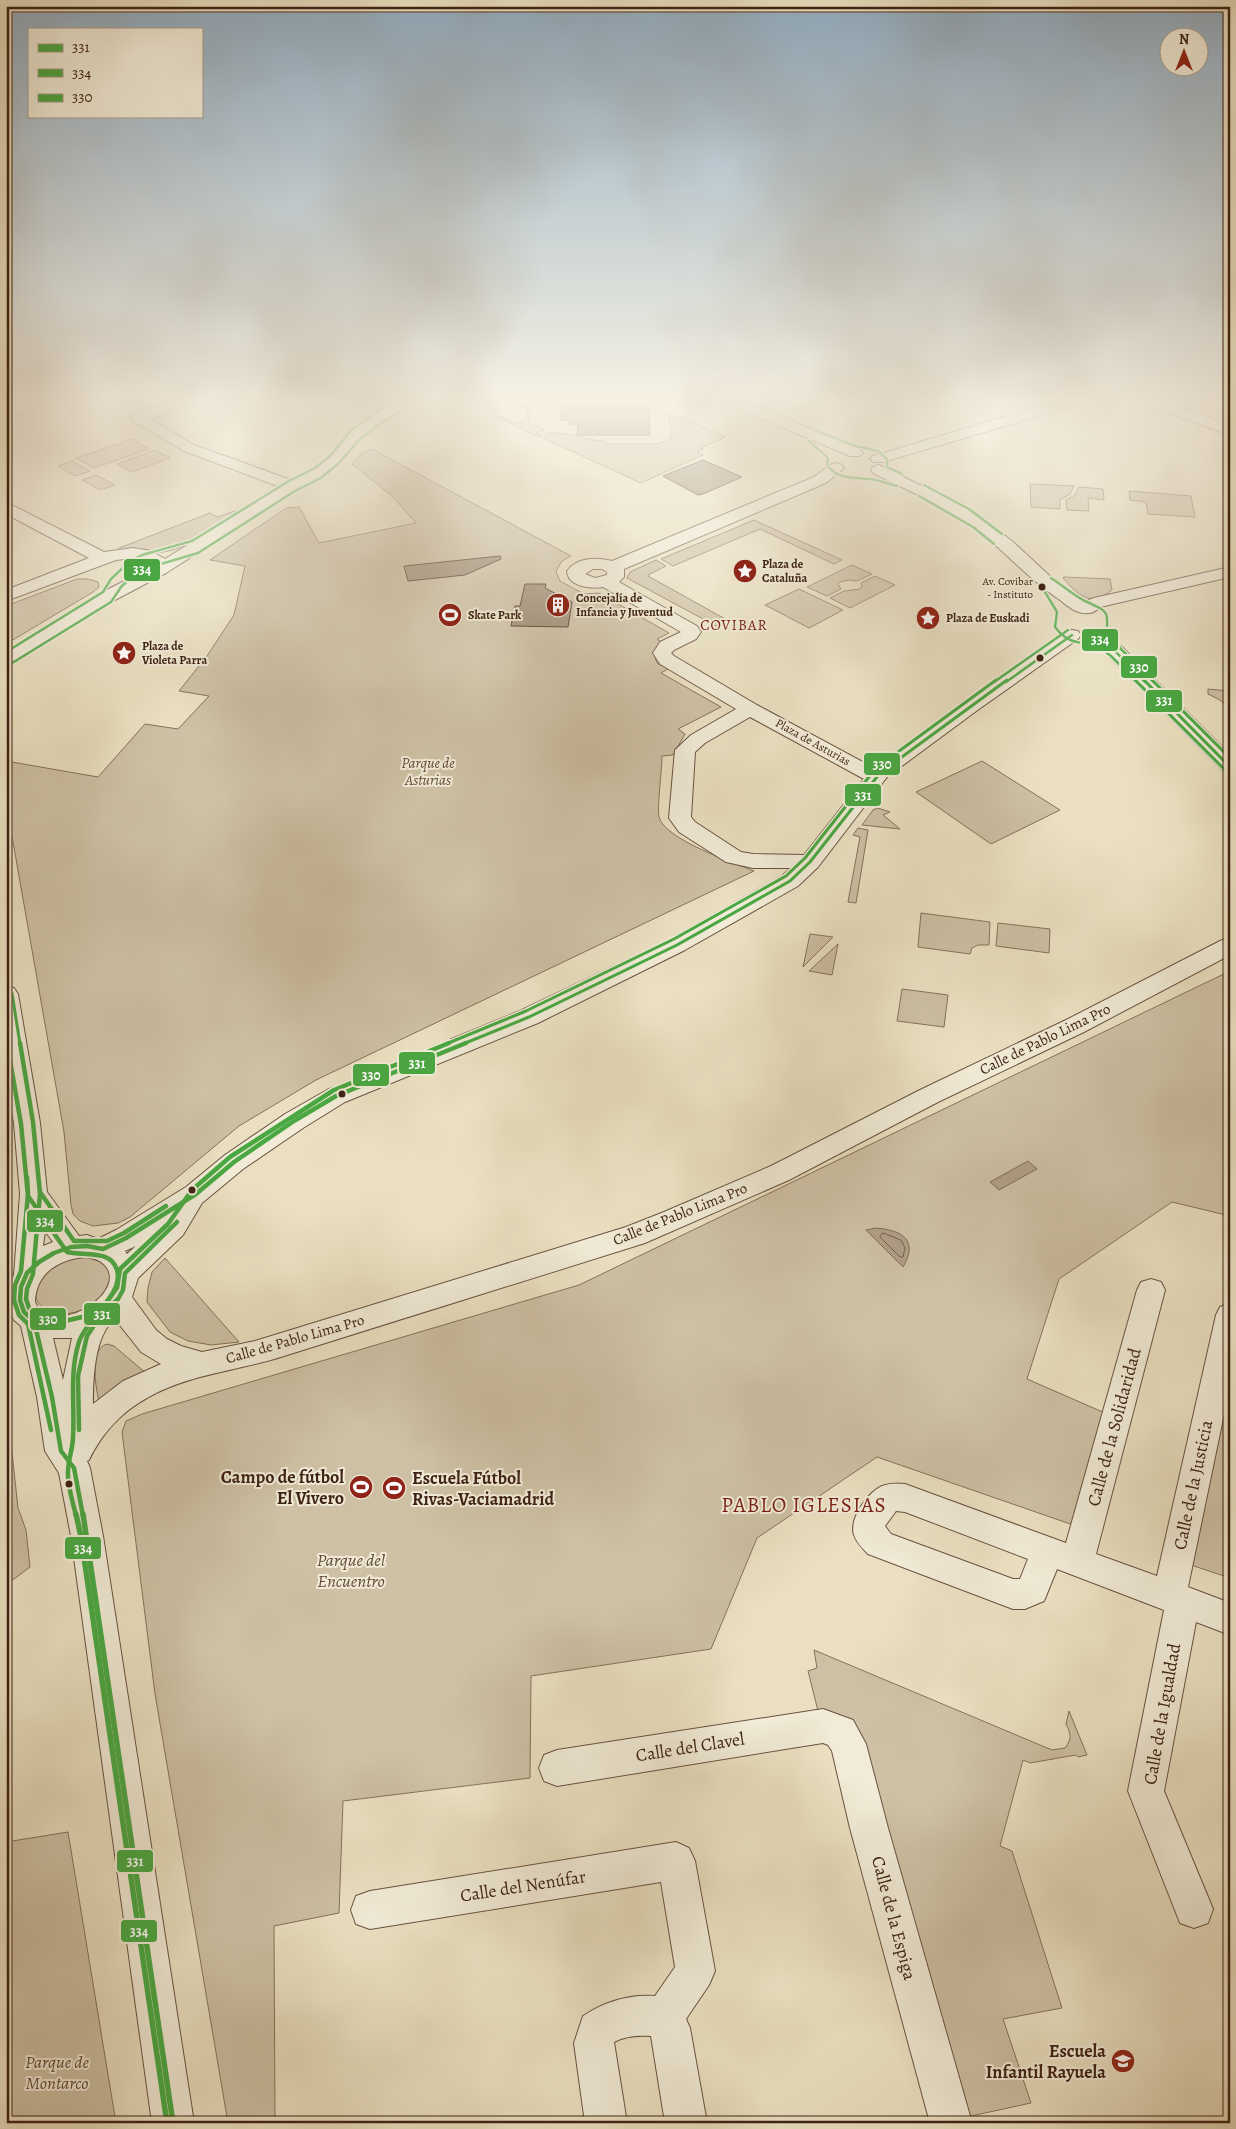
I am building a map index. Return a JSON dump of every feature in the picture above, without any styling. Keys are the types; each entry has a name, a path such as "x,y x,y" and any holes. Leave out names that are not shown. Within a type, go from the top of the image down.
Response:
{"street":[{"path":"6,660 153,568 195,547 268,501"},
{"name":"Plaza de Asturias","path":"773,501 610,575 618,590 691,630 690,635 667,646 662,653 667,660 876,777"},
{"path":"942,501 977,522 1001,540 1047,583 1103,619 1102,632 1096,637"},
{"path":"6,507 122,575 153,568"},
{"path":"6,596 54,577 81,572 125,553 145,555 153,568"},
{"path":"1063,611 1090,609 1115,600 1230,572"},
{"path":"108,597 122,575"},
{"path":"1047,583 1063,611 1061,626 1072,635 1096,637 1115,651 1230,767"},
{"path":"103,1249 126,1238 196,1194 249,1152 294,1121 336,1096 529,1017 655,956 783,885 810,862 876,777 933,732 1072,635"},
{"path":"750,708 698,739 685,750 680,818 687,827 734,857 753,861 810,862"},
{"name":"Calle de Pablo Lima Pro","path":"115,1296 135,1324 156,1348 178,1358 202,1364 255,1354 512,1274 650,1228 780,1173 929,1096 1074,1026 1230,945"},
{"path":"6,994 27,1123 34,1194 28,1273"},
{"path":"34,1194 71,1247"},
{"path":"173,2123 86,1536 76,1456 78,1376 87,1336 115,1296 173,1228 196,1194"},
{"path":"88,1246 103,1249 114,1254 121,1263 115,1296 84,1323 66,1327 49,1326 34,1321 24,1312 20,1300 21,1287 28,1273 46,1257 71,1247 88,1246"},
{"name":"Calle de la Solidaridad","path":"1077,1563 1151,1290"},
{"name":"Calle de la Justicia","path":"1176,1599 1230,1315"},
{"path":"34,1321 61,1451 76,1456"},
{"path":"76,1456 100,1416 134,1388 161,1376 202,1364"},
{"path":"1047,1552 1032,1590 1025,1594 1014,1594 880,1544 870,1534 869,1524 880,1504 891,1497 905,1498 1230,1619"},
{"name":"Calle de la Igualdad","path":"1176,1599 1146,1792 1194,1909"},
{"name":"Calle del Clavel","path":"557,1768 823,1726"},
{"name":"Calle de la Espiga","path":"823,1726 840,1732 848,1744 869,1828 951,2123"},
{"name":"Calle del Nenúfar","path":"370,1910 676,1861 695,1971 664,2018"},
{"path":"606,2123 594,2043 597,2030 607,2022 652,2014 664,2018 670,2028 686,2123"}],"green space":[{"name":"Parque de Asturias","path":"397,501 469,501 571,556 562,561 556,571 560,581 584,594 599,593 669,633 657,639 663,643 653,652 657,663 668,669 661,673 721,707 678,729 685,734 673,755 662,756 659,817 673,834 686,842 754,871 316,1080 239,1126 130,1217 118,1223 93,1226 80,1221 73,1214 71,1205 64,1132 6,802 6,761 98,777 145,724 178,729 209,696 179,691 207,656 234,615 245,566 210,560 286,508 299,507 319,543 416,523"},
{"path":"1031,501 1060,501 1060,509 1031,507"},
{"path":"1066,501 1088,501 1089,511 1067,510"},
{"path":"1141,501 1192,501 1195,517 1148,514 1146,502"},
{"path":"235,511 240,512 181,547 155,553 116,551 119,548 210,513 217,517"},
{"path":"754,520 842,560 834,564 760,529 673,566 661,559"},
{"path":"656,560 666,566 648,576 727,620 716,626 627,578 630,572"},
{"path":"852,565 872,574 857,581 840,582 838,584 841,589 827,596 807,587"},
{"path":"875,576 895,585 850,608 830,598 844,591 860,589 861,583"},
{"path":"1064,577 1110,579 1112,590 1091,599 1074,590"},
{"path":"77,579 88,579 98,582 99,587 6,644 6,606"},
{"path":"799,589 843,610 809,628 765,605"},
{"path":"1208,689 1230,691 1230,709 1220,700 1208,694"},
{"path":"982,761 1060,810 991,844 916,792"},
{"path":"878,808 890,812 883,815 900,829 862,825 873,810"},
{"path":"858,828 868,830 856,903 848,902 860,837 853,835"},
{"path":"921,913 990,922 989,945 978,945 972,948 970,954 918,947"},
{"path":"998,923 1050,929 1049,953 996,946"},
{"path":"810,934 833,937 803,967"},
{"path":"838,944 832,975 809,971"},
{"name":"Parque del Encuentro","path":"1230,971 1230,1216 1172,1202 1059,1279 1027,1379 1105,1413 1079,1527 877,1457 757,1538 711,1649 531,1676 530,1778 343,1801 339,1913 274,1926 275,2123 228,2123 155,1694 122,1432 126,1421 142,1414 579,1285"},
{"path":"902,989 948,995 944,1027 897,1021"},
{"path":"84,1256 101,1262 110,1270 111,1280 107,1291 98,1301 72,1313 57,1313 46,1310 36,1298 36,1290 43,1275 58,1262"},
{"path":"165,1258 239,1342 211,1345 188,1341 170,1332 147,1302 152,1272"},
{"path":"107,1344 114,1346 147,1374 100,1407 95,1362 101,1348"},
{"path":"1230,1345 1230,1578 1182,1562"},
{"path":"10,1434 18,1508 26,1530 30,1567 6,1585 6,1436"},
{"path":"814,1650 1052,1750 1065,1748 1069,1742 1070,1734 1066,1724 1069,1711 1087,1755 1078,1757 1076,1755 1030,1763 1023,1760 1000,1846 1012,1851 1062,2008 1003,2019 1031,2103 962,2118 938,2034 819,1715 808,1671 817,1668"},
{"name":"Parque de Montarco","path":"68,1832 116,2123 6,2123 6,1842"}],"water":[{"path":"1028,1161 1037,1169 999,1190 990,1182"},
{"path":"876,1228 893,1231 905,1238 909,1250 908,1258 903,1267 866,1230"}],"building":[{"path":"500,556 501,559 465,575 408,581 404,566"},
{"name":"Concejalía de Infancia y Juventud","path":"525,584 546,584 545,588 572,602 568,627 511,626 515,606 520,606"}],"transit line":[{"name":"330","path":"6,652 103,592 111,579 130,561 142,555 192,541 256,501"},
{"name":"334","path":"9,665 111,602 121,587 137,571 198,553 279,501"},
{"name":"334","path":"928,501 973,527 994,544"},
{"name":"334","path":"955,501 969,509 1002,534"},
{"name":"334","path":"1042,587 1057,612 1055,627 1065,638 1078,643 1085,643 1100,640 1106,636 1108,621 1104,610 1095,604 1085,601 1051,578"},
{"name":"330","path":"12,993 33,1122 40,1194 33,1274 27,1289 26,1299 29,1308 37,1315 50,1320 65,1321 82,1317 105,1304 117,1288 120,1269 168,1224 192,1190 230,1157 291,1116 334,1090 526,1011 674,939 786,876 805,858 876,768 968,700 1068,630"},
{"name":"330","path":"1100,632 1119,647 1230,758"},
{"name":"331","path":"173,2123 87,1536 74,1468 61,1451 52,1397 34,1321 24,1312 20,1300 21,1287 27,1273 39,1262 54,1253 71,1247 87,1246 103,1249 126,1238 196,1194 234,1162 294,1121 336,1096 529,1017 677,945 790,881 810,862 880,773 972,705 1072,635"},
{"name":"331","path":"1096,637 1115,651 1230,767"},
{"name":"334","path":"1092,642 1111,656 1226,771"},
{"name":"334","path":"6,1034 21,1124 28,1196 67,1252 108,1258 117,1270 116,1288 89,1323 79,1341 74,1366 74,1430 68,1477 81,1537 167,2123"},
{"name":"330","path":"38,1173 40,1192 74,1241 98,1242 115,1238 166,1206"},
{"name":"334","path":"27,1177 28,1194 21,1271 15,1285 14,1300 19,1315 28,1324 51,1430"},
{"name":"331","path":"79,1430 78,1376 87,1336 101,1315 118,1299 123,1290 125,1273 177,1222"}],"place":[{"name":"Plaza de Cataluña","path":"745,571"},
{"name":"Av. Covibar - Instituto","path":"1042,587"},
{"name":"Concejalía de Infancia y Juventud","path":"558,605"},
{"name":"Skate Park","path":"450,615"},
{"name":"Plaza de Euskadi","path":"928,618"},
{"name":"Plaza de Violeta Parra","path":"124,653"},
{"name":"Campo de fútbol El Vivero","path":"361,1487"},
{"name":"Escuela Fútbol Rivas-Vaciamadrid","path":"394,1488"},
{"name":"Escuela Infantil Rayuela","path":"1123,2061"}],"district":[{"name":"COVIBAR","path":"734,625"},
{"name":"PABLO IGLESIAS","path":"804,1505"}]}
